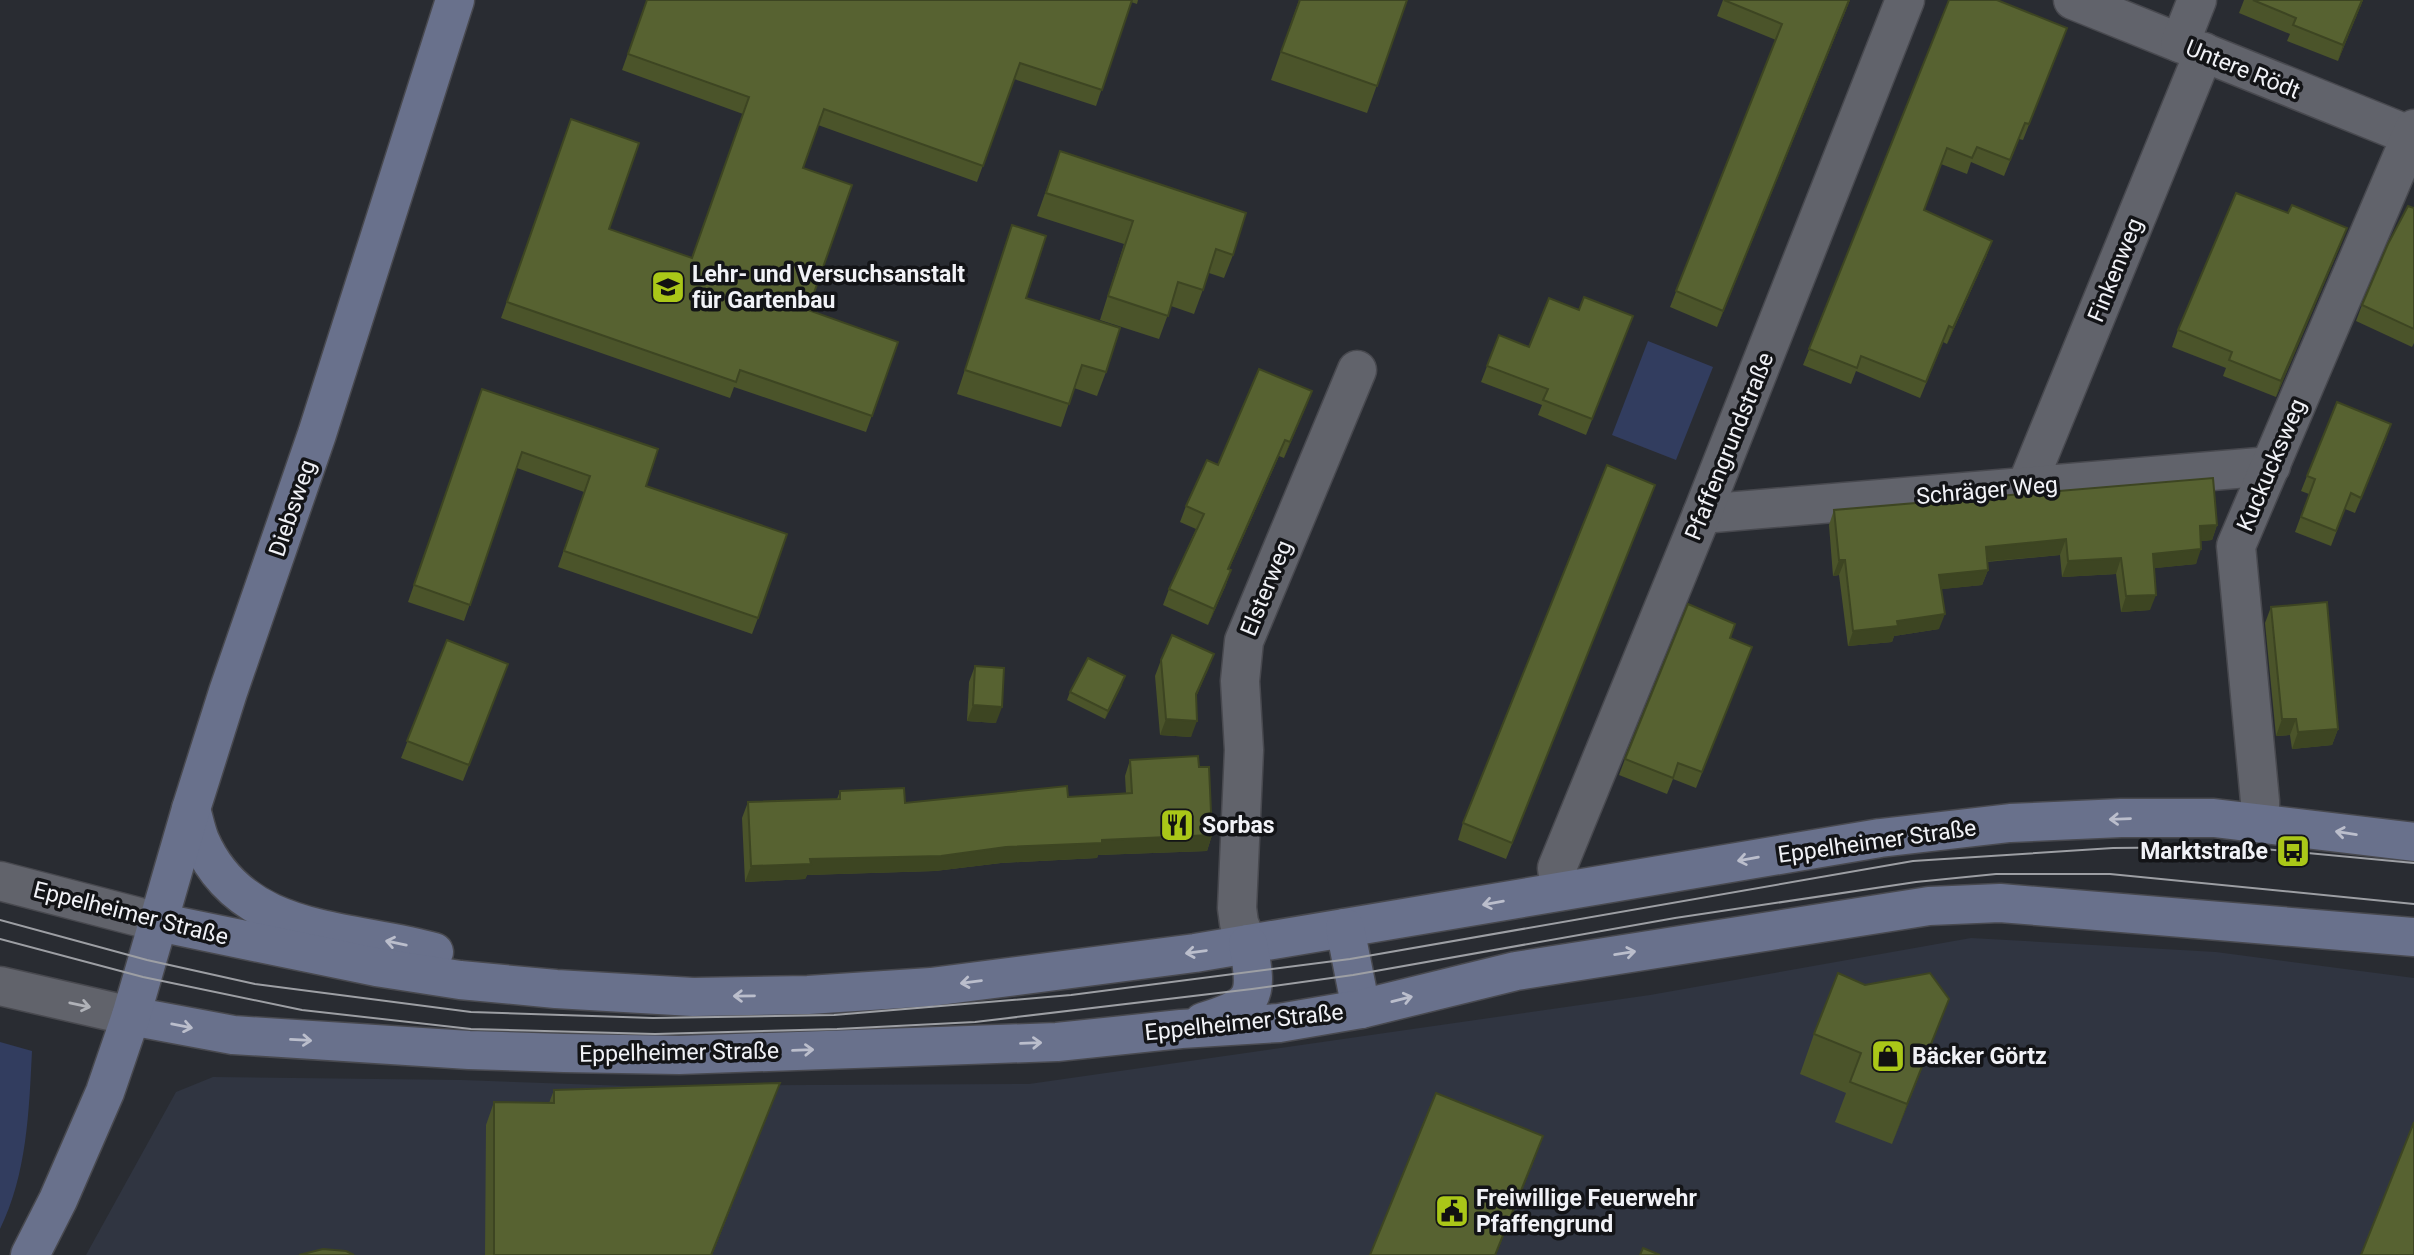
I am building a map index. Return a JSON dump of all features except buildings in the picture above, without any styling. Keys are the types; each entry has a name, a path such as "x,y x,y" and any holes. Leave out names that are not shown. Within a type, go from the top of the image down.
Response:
{"main road":[{"name":"Diebsweg","path":"30,1255 58,1200 105,1092 131,1016 228,692 317,434 456,0"},
{"path":"191,809 200,840 211,859 237,892 260,908 303,924 427,950 504,971 556,989"},
{"name":"Eppelheimer Straße","path":"158,922 376,967 460,980 693,997 808,995 917,988 1248,944 1880,838 2010,823 2121,818 2214,818 2414,842"},
{"name":"Eppelheimer Straße","path":"131,1016 233,1035 271,1039 468,1050 679,1055 1057,1042 1181,1029 1279,1023 1361,1009 1516,971 1929,906 2000,903 2414,937"},
{"name":"Eppelheimer Straße","path":"1345,928 1361,1009"},
{"path":"1181,1029 1234,1012 1247,1002 1254,971 1248,944"}],"street":[{"name":"Pfaffengrundstraße","path":"1560,891 1557,868 1702,514 1905,0"},
{"name":"Untere Rödt","path":"2073,0 2413,134"},
{"name":"Finkenweg","path":"2026,487 2192,48 2197,0"},
{"name":"Kuckucksweg","path":"2260,822 2236,546 2413,134"},
{"name":"Elsterweg","path":"1248,944 1239,923 1237,908 1244,750 1240,681 1244,641 1357,370"},
{"name":"Schräger Weg","path":"1702,514 2271,467"},
{"name":"Eppelheimer Straße","path":"0,881 158,922"},
{"name":"Eppelheimer Straße","path":"0,986 131,1016"}],"shaded area":[{"path":"1648,341 1713,367 1676,460 1612,435"},
{"path":"1971,938 2216,952 2414,978 2414,1255 86,1255 176,1092 213,1077 462,1080 629,1086 1029,1084 1650,995"},
{"path":"0,1042 32,1051 25,1142 16,1186 0,1229"}],"tram line":[{"path":"0,920 147,960 255,984 471,1012 653,1018 834,1015 1071,995 1350,959 1913,861 2113,848 2212,847 2253,848 2414,863"},
{"path":"0,939 143,977 302,1010 471,1029 655,1034 975,1022 1252,989 1353,975 1675,918 1916,882 1996,874 2110,874 2414,904"}],"place":[{"name":"Lehr- und Versuchsanstalt für Gartenbau","path":"668,287"},
{"name":"Sorbas","path":"1177,825"},
{"name":"Marktstraße","path":"2293,851"},
{"name":"Bäcker Görtz","path":"1888,1056"},
{"name":"Freiwillige Feuerwehr Pfaffengrund","path":"1452,1211"}]}
